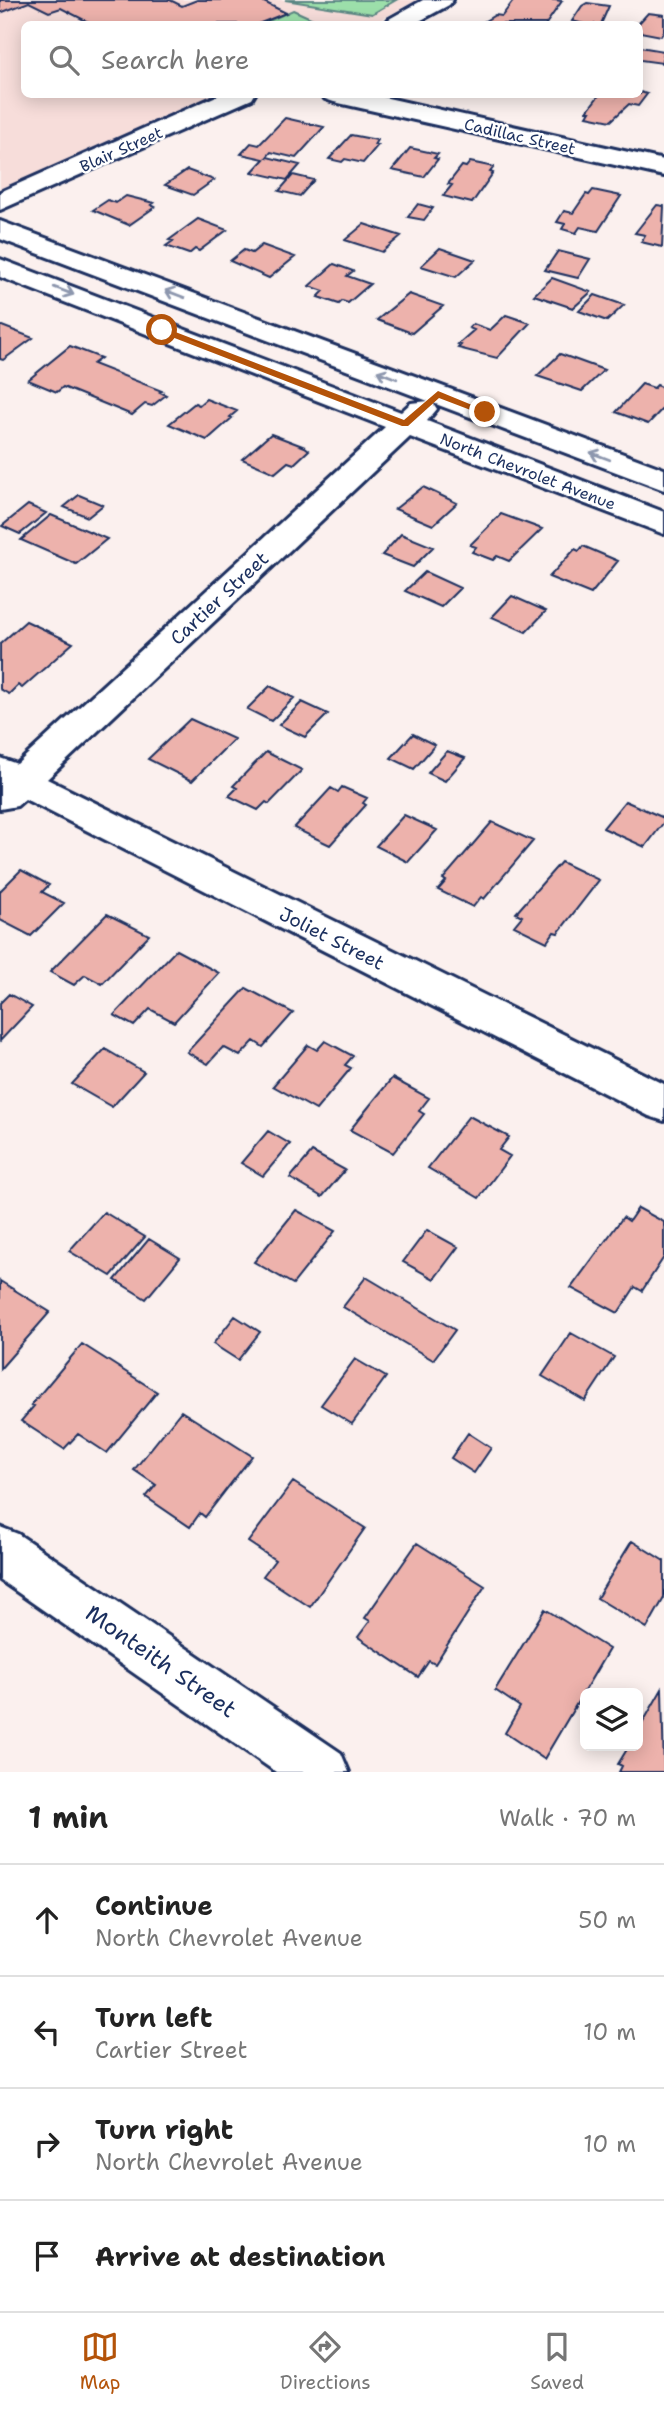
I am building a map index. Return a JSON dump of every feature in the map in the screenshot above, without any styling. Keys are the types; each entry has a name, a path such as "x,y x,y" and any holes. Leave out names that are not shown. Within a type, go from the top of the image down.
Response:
{"street":[{"path":"402,21 441,0"},
{"name":"Blair Street","path":"0,202 234,98"},
{"name":"Cadillac Street","path":"352,98 664,168"},
{"path":"0,229 664,480"},
{"name":"North Chevrolet Avenue","path":"0,267 664,524"},
{"name":"Cartier Street","path":"7,784 438,394"},
{"name":"Joliet Street","path":"7,784 664,1104"},
{"name":"Monteith Street","path":"0,1551 322,1772"}],"shaded area":[{"path":"0,0 417,0 378,21 21,21 21,98 208,98 0,189"}],"green space":[{"path":"285,0 396,0 372,14"},
{"path":"293,10 317,21 269,21"}],"building":[{"path":"0,0 170,0 182,6 197,0 260,0 286,13 266,21 86,21 61,8 49,12 29,2 0,13"},
{"path":"514,0 562,1 548,21 485,21 495,15 502,16"},
{"path":"587,3 609,6 602,21 572,21"},
{"path":"648,13 664,15 664,31 661,36 643,33 643,21 641,21"},
{"path":"643,48 664,51 662,63 643,60"},
{"path":"643,93 647,94 638,106 629,104 611,121 587,116 590,111 587,111 597,98 643,98"},
{"path":"285,118 324,127 296,158 271,152 267,157 300,165 287,180 252,172 264,159 241,154 251,143 259,145"},
{"path":"351,135 377,140 374,145 378,145 363,163 329,159"},
{"path":"410,148 438,154 434,158 438,159 424,177 392,170"},
{"path":"470,162 494,167 490,172 493,173 472,203 443,196 452,185 448,184 462,166 466,167"},
{"path":"187,170 214,180 193,195 165,185"},
{"path":"293,175 314,180 300,196 279,191"},
{"path":"593,190 621,196 598,231 580,227 576,233 562,229 565,224 557,222 564,211 573,213 586,194 589,195"},
{"path":"126,196 154,203 151,205 155,207 129,225 93,210 108,200 116,203"},
{"path":"418,204 433,208 424,220 408,217"},
{"path":"657,205 664,206 662,247 641,242 645,235 635,233"},
{"path":"198,219 227,230 199,251 195,249 189,254 166,246 173,241 169,240"},
{"path":"364,224 401,236 382,252 345,240"},
{"path":"262,245 295,257 269,278 230,261 244,250 252,253"},
{"path":"440,248 475,260 456,277 421,266"},
{"path":"558,251 590,259 578,278 545,270"},
{"path":"334,264 353,271 347,276 370,284 348,303 342,301 339,304 318,297 324,291 309,286"},
{"path":"552,278 591,292 573,308 534,295"},
{"path":"409,294 443,306 412,333 377,320"},
{"path":"595,295 624,305 607,321 579,311"},
{"path":"506,315 530,323 497,358 458,348 461,345 458,344 474,330 469,328 473,324 490,330"},
{"path":"0,326 33,338 3,360 0,359"},
{"path":"70,346 101,358 93,364 162,391 160,392 166,395 152,406 145,404 132,415 63,387 57,392 28,380"},
{"path":"560,354 604,370 582,391 537,376"},
{"path":"642,384 664,388 664,407 648,424 616,412"},
{"path":"206,399 237,411 207,440 169,424 195,403 199,405"},
{"path":"271,434 309,450 294,464 288,462 275,473 242,459"},
{"path":"423,487 457,503 433,525 395,509"},
{"path":"79,495 103,505 88,517 64,507"},
{"path":"28,505 46,513 20,534 2,526"},
{"path":"501,514 542,529 509,561 497,556 493,560 472,552 476,547 470,545"},
{"path":"51,515 107,539 76,564 21,540"},
{"path":"401,534 433,547 413,567 382,555"},
{"path":"583,546 618,561 591,594 549,577 575,549 579,551"},
{"path":"425,572 460,588 441,607 405,591"},
{"path":"512,596 546,611 526,632 492,617"},
{"path":"26,621 73,643 22,688 18,685 9,694 0,689 0,644"},
{"path":"270,686 294,698 271,721 247,709"},
{"path":"302,702 328,714 305,737 279,725"},
{"path":"190,719 234,739 192,781 148,759"},
{"path":"413,734 435,745 414,769 391,758"},
{"path":"447,751 465,758 445,781 428,773"},
{"path":"266,752 302,770 269,804 266,802 258,810 229,796 237,788 233,786"},
{"path":"342,787 367,798 363,803 366,805 330,845 294,828 331,788 338,792"},
{"path":"625,801 664,818 664,822 645,847 603,828"},
{"path":"404,815 437,830 408,862 376,846"},
{"path":"492,822 533,841 484,899 481,897 473,907 438,890 446,881 443,879"},
{"path":"561,862 599,880 558,933 554,932 547,942 514,926 522,916 516,913"},
{"path":"21,870 49,885 42,892 64,903 31,936 0,920 0,891"},
{"path":"107,914 149,935 102,984 85,975 74,985 50,972"},
{"path":"176,950 219,973 174,1022 150,1009 134,1026 114,1015"},
{"path":"246,988 293,1013 263,1047 254,1041 240,1056 223,1047 208,1064 187,1052"},
{"path":"9,994 32,1007 0,1041 0,1003"},
{"path":"325,1041 353,1056 345,1065 351,1068 316,1110 273,1086 308,1045 317,1050"},
{"path":"105,1049 144,1072 112,1107 72,1084"},
{"path":"392,1078 429,1098 419,1111 424,1114 393,1153 350,1130"},
{"path":"469,1116 509,1137 499,1150 510,1156 479,1198 428,1168"},
{"path":"268,1131 290,1144 263,1176 241,1163"},
{"path":"312,1152 345,1170 322,1197 290,1178"},
{"path":"638,1208 664,1222 664,1257 642,1291 635,1287 618,1313 571,1288 623,1217 629,1221"},
{"path":"296,1210 335,1231 293,1284 254,1262"},
{"path":"104,1212 145,1237 111,1276 69,1251"},
{"path":"427,1230 458,1247 434,1279 403,1262"},
{"path":"149,1239 180,1258 146,1299 115,1280"},
{"path":"366,1277 455,1330 433,1360 343,1307"},
{"path":"0,1281 50,1312 0,1369"},
{"path":"235,1316 260,1332 238,1360 213,1344"},
{"path":"571,1333 614,1357 585,1401 542,1376"},
{"path":"82,1344 157,1392 107,1453 78,1434 64,1449 21,1421"},
{"path":"355,1359 386,1377 352,1424 321,1405"},
{"path":"181,1411 252,1456 205,1517 200,1513 190,1527 146,1497 156,1485 134,1470"},
{"path":"468,1433 491,1448 474,1473 451,1458"},
{"path":"293,1482 365,1528 310,1607 263,1576 275,1560 248,1542"},
{"path":"632,1541 664,1561 664,1598 647,1628 597,1598"},
{"path":"417,1543 485,1586 435,1664 429,1661 418,1677 358,1637 370,1621 365,1618"},
{"path":"545,1609 609,1649 586,1688 580,1688 580,1698 544,1759 505,1733 520,1707 495,1690"},
{"path":"662,1689 664,1772 619,1772 622,1766 618,1764 626,1751 643,1751 643,1722"}],"route":[{"path":"162,330 405,424 438,394 485,412"}]}
